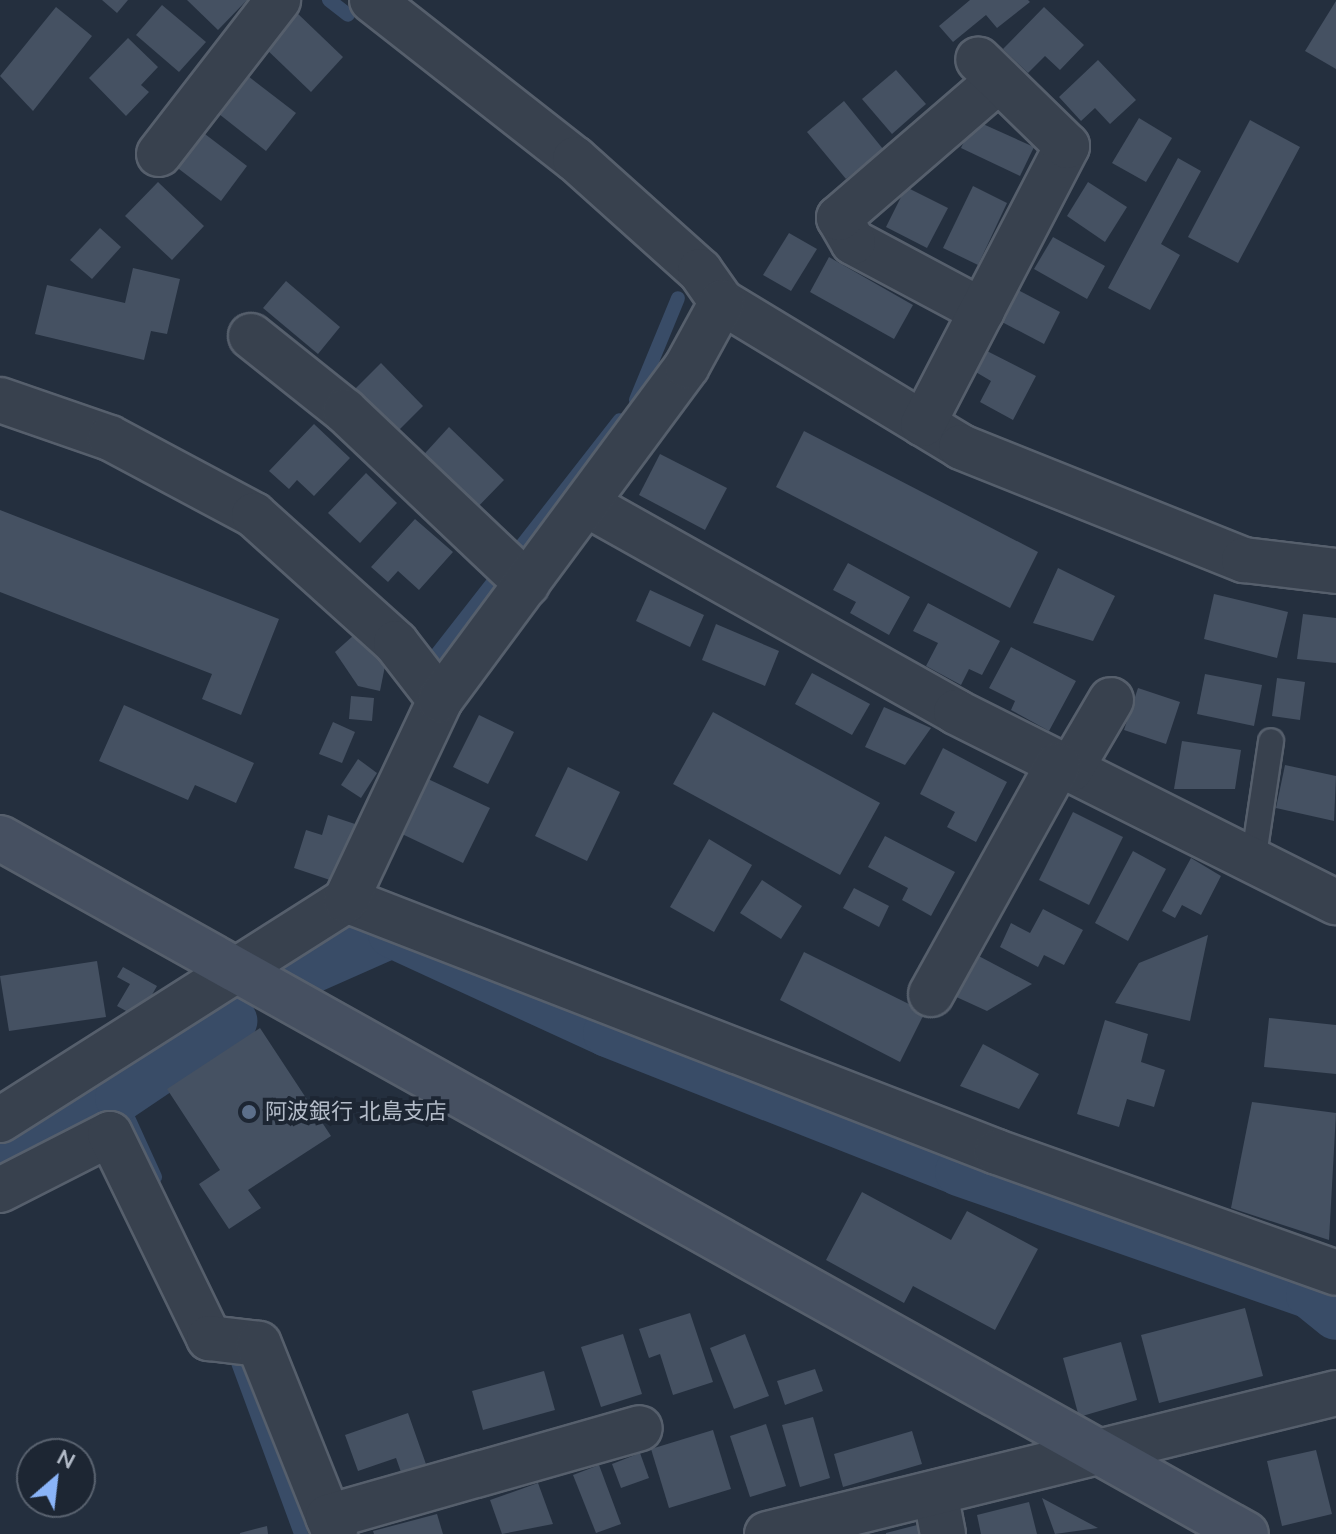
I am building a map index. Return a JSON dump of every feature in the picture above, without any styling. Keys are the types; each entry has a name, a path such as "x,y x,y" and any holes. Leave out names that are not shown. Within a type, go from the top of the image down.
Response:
{"street":[{"path":"159,154 278,0"},
{"path":"372,0 575,159 700,271 722,302 961,447 1244,560 1336,571"},
{"path":"923,424 982,311 1067,146 989,69 839,218 853,242 982,311"},
{"path":"0,1120 235,975 346,900 440,700 687,366 722,302"},
{"path":"251,336 345,411 527,584"},
{"path":"0,400 110,438 254,515 396,643 440,700"},
{"path":"586,504 1064,768 1336,902"},
{"path":"931,994 1064,768 1111,700"},
{"path":"0,838 235,975 1100,1449 1246,1534"},
{"path":"0,850 41,862"},
{"path":"346,900 997,1152 1336,1273"},
{"path":"0,1190 110,1134 209,1338 259,1344 332,1526 640,1428"},
{"path":"767,1534 939,1513 1100,1449 1336,1393"}],"lane":[{"path":"1253,862 1271,741"}],"building":[{"path":"102,0 128,0 117,13"},
{"path":"187,0 247,0 218,30"},
{"path":"970,0 1030,2 997,28 986,15 953,42 939,26"},
{"path":"1336,1 1336,69 1305,51"},
{"path":"162,5 206,42 179,72 136,35"},
{"path":"56,7 92,36 33,111 0,76"},
{"path":"1044,7 1084,45 1060,70 1045,56 1028,73 1003,49"},
{"path":"295,11 343,57 311,92 263,46"},
{"path":"128,38 158,67 141,85 149,92 126,116 89,78"},
{"path":"1098,60 1136,100 1110,124 1095,108 1081,121 1059,97"},
{"path":"896,70 926,104 892,134 862,99"},
{"path":"248,76 296,113 266,151 219,114"},
{"path":"844,101 883,149 846,179 807,132"},
{"path":"1139,118 1172,138 1146,182 1112,163"},
{"path":"974,120 1034,147 1020,176 961,148"},
{"path":"1250,120 1300,147 1238,263 1188,237"},
{"path":"201,131 247,166 221,201 175,166"},
{"path":"1178,158 1201,171 1161,244 1180,255 1150,310 1108,288"},
{"path":"158,182 204,226 172,260 125,216"},
{"path":"1088,182 1127,207 1105,242 1067,216"},
{"path":"973,186 1007,203 978,265 943,248"},
{"path":"906,187 948,208 927,248 886,227"},
{"path":"100,228 121,247 92,279 70,260"},
{"path":"789,233 817,249 791,291 763,275"},
{"path":"1053,237 1105,266 1087,299 1034,269"},
{"path":"829,257 913,305 894,339 810,292"},
{"path":"133,268 180,279 167,334 151,331 144,360 35,334 47,285 125,303"},
{"path":"286,281 340,327 318,354 263,308"},
{"path":"1018,290 1060,312 1044,344 1002,322"},
{"path":"985,350 1036,376 1013,420 980,402 991,381 974,371"},
{"path":"381,363 423,406 396,433 354,390"},
{"path":"314,424 350,458 314,496 297,480 289,489 269,471"},
{"path":"449,427 504,480 471,514 417,462"},
{"path":"804,431 1038,552 1010,608 776,487"},
{"path":"660,454 727,488 705,530 639,495"},
{"path":"366,473 397,503 360,543 328,513"},
{"path":"0,510 279,619 241,715 202,699 212,674 0,592"},
{"path":"415,519 453,552 419,590 398,571 388,582 371,567"},
{"path":"848,563 910,597 889,635 850,613 856,602 833,590"},
{"path":"1058,568 1115,596 1093,641 1033,623"},
{"path":"650,590 704,615 690,647 636,621"},
{"path":"1214,594 1288,612 1277,658 1204,639"},
{"path":"928,603 1000,641 982,675 969,669 961,685 926,666 938,643 913,631"},
{"path":"1303,614 1336,618 1336,663 1297,659"},
{"path":"716,624 779,651 765,686 702,660"},
{"path":"354,635 385,666 380,691 358,686 335,652"},
{"path":"1011,647 1076,681 1049,731 1011,710 1015,701 989,688"},
{"path":"812,673 870,704 852,735 795,704"},
{"path":"1205,674 1262,685 1254,726 1197,714"},
{"path":"1277,678 1305,682 1300,720 1272,716"},
{"path":"1138,688 1180,702 1166,744 1124,730"},
{"path":"351,696 374,698 372,721 349,719"},
{"path":"124,705 254,763 236,803 195,785 188,800 99,761"},
{"path":"884,707 931,728 905,765 865,747"},
{"path":"713,712 880,803 840,875 673,784"},
{"path":"479,715 514,732 488,784 453,767"},
{"path":"333,722 355,732 342,763 319,754"},
{"path":"1182,741 1241,750 1235,789 1174,789"},
{"path":"943,748 1007,782 976,842 947,827 955,812 920,794"},
{"path":"358,759 377,773 361,798 341,785"},
{"path":"1285,765 1336,776 1334,821 1276,808"},
{"path":"568,767 620,792 587,861 535,836"},
{"path":"428,779 490,808 463,863 402,834"},
{"path":"1073,812 1123,837 1089,905 1039,880"},
{"path":"328,815 355,824 336,882 294,868 306,830 322,835"},
{"path":"885,836 955,872 931,916 902,900 908,888 868,867"},
{"path":"709,839 752,865 714,932 670,907"},
{"path":"1133,851 1166,869 1128,941 1095,923"},
{"path":"1191,858 1221,876 1201,915 1182,905 1175,918 1162,911"},
{"path":"762,880 802,906 781,939 740,913"},
{"path":"854,888 889,906 879,927 843,908"},
{"path":"1043,909 1083,930 1064,965 1044,955 1038,967 1000,947 1011,923 1030,933"},
{"path":"1208,935 1190,1021 1115,1003 1139,963"},
{"path":"804,952 925,1012 900,1062 780,1000"},
{"path":"973,953 1032,984 987,1011 952,995"},
{"path":"97,961 106,1017 9,1031 0,976"},
{"path":"123,967 157,986 139,1018 117,1006 130,984 117,977"},
{"path":"1269,1018 1336,1025 1336,1074 1264,1067"},
{"path":"1105,1020 1148,1034 1141,1062 1165,1070 1154,1107 1127,1099 1119,1127 1077,1114"},
{"name":"阿波銀行 北島支店","path":"260,1028 331,1136 248,1190 261,1208 229,1229 199,1184 220,1170 167,1089"},
{"path":"983,1044 1039,1074 1019,1109 960,1086"},
{"path":"1252,1102 1336,1113 1329,1240 1231,1208"},
{"path":"862,1192 951,1240 967,1211 1038,1249 995,1330 913,1286 904,1303 826,1260"},
{"path":"1245,1308 1263,1376 1159,1403 1141,1335"},
{"path":"690,1313 713,1382 673,1395 660,1354 649,1358 639,1329"},
{"path":"623,1334 642,1394 601,1407 581,1347"},
{"path":"745,1334 769,1396 734,1409 710,1348"},
{"path":"1121,1342 1137,1400 1079,1417 1063,1358"},
{"path":"815,1369 823,1391 785,1405 777,1381"},
{"path":"544,1371 555,1410 483,1430 472,1391"},
{"path":"408,1413 427,1467 402,1475 396,1458 358,1471 345,1435"},
{"path":"813,1417 830,1478 800,1487 782,1425"},
{"path":"766,1424 786,1486 750,1497 730,1436"},
{"path":"713,1430 731,1489 669,1508 651,1449"},
{"path":"912,1431 922,1464 843,1487 834,1454"},
{"path":"1316,1450 1332,1514 1282,1526 1267,1461"},
{"path":"640,1453 649,1478 621,1488 612,1464"},
{"path":"599,1465 621,1524 596,1533 573,1475"},
{"path":"538,1483 553,1524 502,1534 490,1500"},
{"path":"1042,1498 1098,1528 1055,1534"},
{"path":"1029,1502 1037,1534 981,1534 977,1515"},
{"path":"437,1514 443,1534 374,1534 373,1531"},
{"path":"917,1525 919,1534 886,1534 886,1533"},
{"path":"267,1526 268,1534 240,1534 240,1533"}],"waterway":[{"path":"329,0 348,15"},
{"path":"636,400 678,298"},
{"path":"430,663 620,420"},
{"path":"308,971 392,934 607,1033 959,1172 1310,1295 1336,1316"},
{"path":"0,1160 119,1098 233,1021"},
{"path":"119,1098 155,1177"},
{"path":"233,1349 301,1534"}],"place":[{"name":"阿波銀行 北島支店","path":"249,1112"}]}
